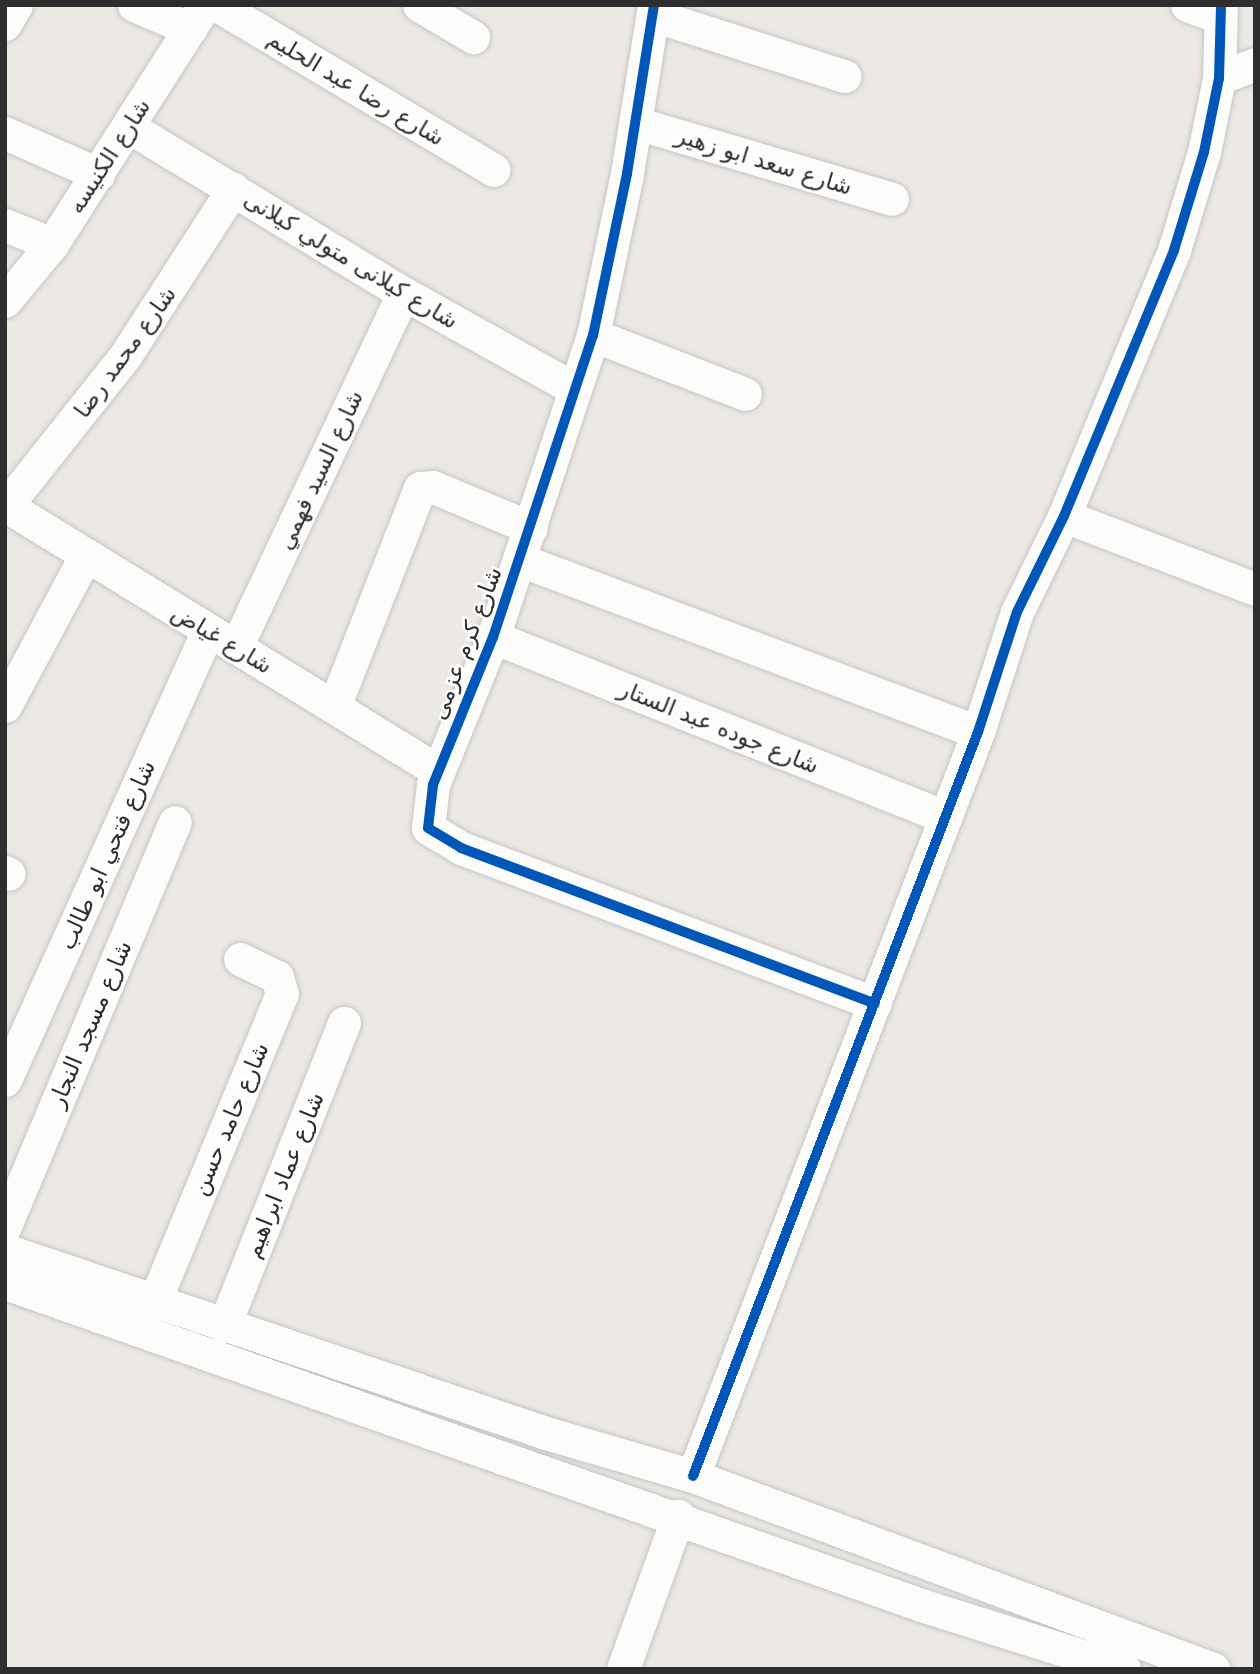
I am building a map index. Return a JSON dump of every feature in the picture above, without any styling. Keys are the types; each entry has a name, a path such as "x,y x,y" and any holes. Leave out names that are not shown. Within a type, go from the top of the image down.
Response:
{"street":[{"path":"5,24 16,5"},
{"path":"134,5 198,17"},
{"name":"شارع رضا عبد الحليم","path":"218,5 494,170"},
{"path":"419,5 473,37"},
{"path":"693,1476 978,732 1017,612 1065,516 1174,250 1204,152 1219,78 1220,11 1187,5"},
{"path":"653,10 844,76"},
{"name":"شارع كرم عزمى","path":"653,10 636,123 593,335 493,637 438,771 427,810 428,828 442,839 875,1004"},
{"name":"شارع الكنيسه","path":"5,301 52,244 198,17"},
{"path":"1219,78 1255,64"},
{"name":"شارع سعد ابو زهير","path":"636,123 892,199"},
{"name":"شارع كيلانى متولي كيلانى","path":"129,127 403,293 575,389"},
{"path":"5,133 98,174"},
{"name":"شارع محمد رضا","path":"5,506 125,356 233,189"},
{"path":"5,225 52,244"},
{"name":"شارع السيد فهمي","path":"236,647 403,293"},
{"path":"593,335 745,394"},
{"path":"334,707 420,488 433,486 531,528"},
{"name":"شارع غياض","path":"5,506 438,771"},
{"path":"1065,516 1255,589"},
{"path":"5,706 85,557"},
{"path":"520,560 978,732"},
{"name":"شارع فتحي ابو طالب","path":"5,1080 208,630"},
{"name":"شارع جوده عبد الستار","path":"493,637 946,817"},
{"name":"شارع مسجد النجار","path":"5,1226 175,822"},
{"name":"شارع حامد حسن","path":"155,1300 282,994 277,977 240,959"},
{"name":"شارع عماد ابراهيم","path":"224,1326 344,1023"},
{"path":"5,1250 224,1326 693,1476 1213,1669"},
{"path":"5,1283 678,1516 924,1606 1124,1669"},
{"path":"629,1500 645,1462"},
{"path":"623,1669 678,1516"}],"cycle path":[{"path":"654,5 627,174 593,335 493,637 433,785 428,828 461,848 875,1004"},
{"path":"693,1476 978,732 1017,612 1064,516 1174,250 1204,152 1219,78 1221,5"}]}
